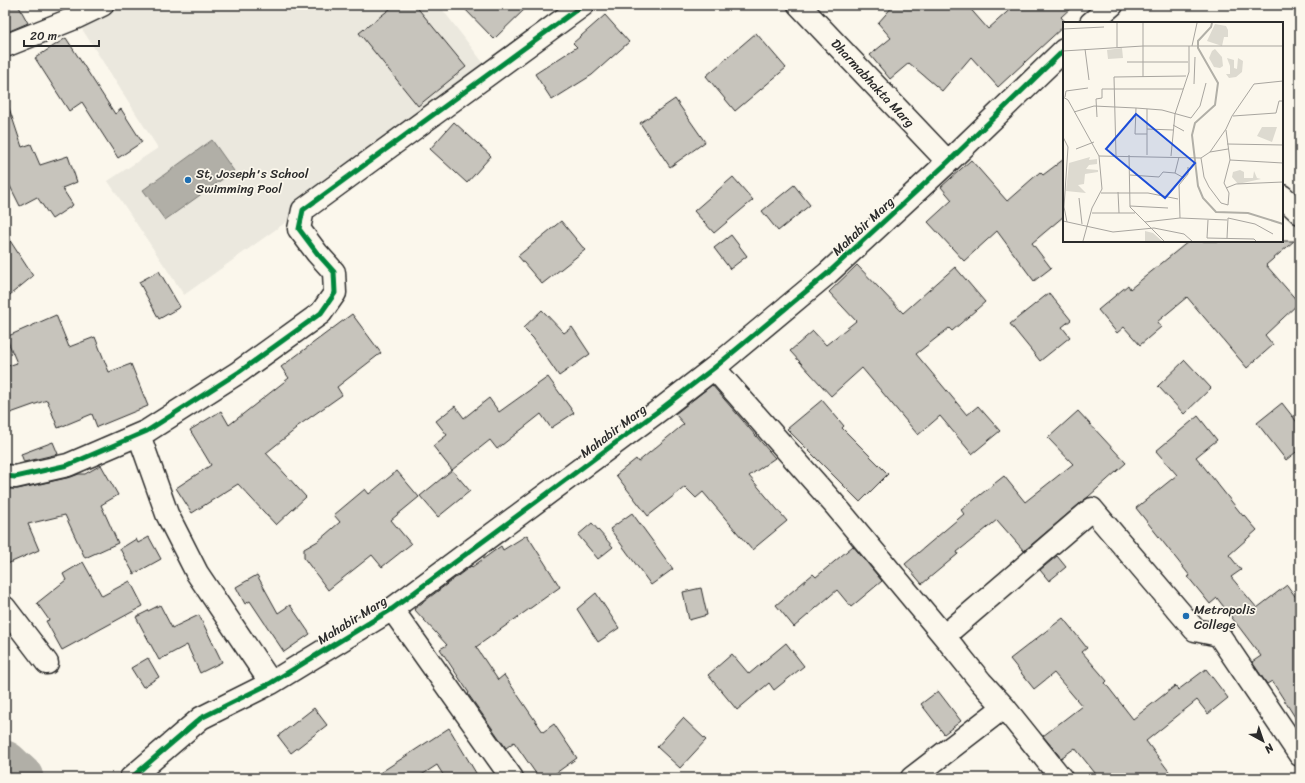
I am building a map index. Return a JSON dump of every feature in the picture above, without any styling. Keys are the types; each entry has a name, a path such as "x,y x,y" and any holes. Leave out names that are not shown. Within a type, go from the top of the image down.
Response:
{"street":[{"path":"5,46 75,18 102,5"},
{"path":"5,476 15,477 68,465 147,432 239,372 321,314 335,293 334,272 299,229 303,210 583,5"},
{"name":"Dharmabhakta Marg","path":"799,5 948,162"},
{"name":"Mahabir Marg","path":"133,776 201,718 271,682 392,609 714,368 828,273 948,162 1063,51"},
{"path":"1283,197 1300,213"},
{"path":"714,368 835,505 981,682 1004,707 1061,778"},
{"path":"139,435 167,514 197,574 271,682"},
{"path":"944,636 1092,509 1195,630 1219,635 1300,755"},
{"path":"5,608 47,663"},
{"path":"392,609 512,778"},
{"path":"912,778 1004,707"}],"shaded area":[{"path":"102,5 439,5 491,73 184,295 108,181 158,148 75,18"},
{"name":"St, Joseph's School Swimming Pool","path":"212,140 234,171 165,220 143,190"}],"building":[{"path":"5,5 18,5 28,23 5,33"},
{"path":"395,5 415,5 466,67 418,106 359,33"},
{"path":"461,5 529,5 494,39"},
{"path":"894,5 967,5 988,29 1015,5 1074,5 1061,17 1065,22 1063,22 1063,27 998,87 971,57 942,91 909,63 890,79 870,55 891,38 878,23"},
{"path":"605,15 629,42 592,75 552,100 535,74 577,47 573,43"},
{"path":"756,33 786,68 735,111 706,76"},
{"path":"66,38 115,114 121,109 142,142 118,158 82,102 69,111 35,58"},
{"path":"675,99 705,142 670,167 640,123"},
{"path":"9,108 22,147 31,144 40,165 68,156 77,182 62,188 73,205 52,219 37,197 20,206 5,176 5,109"},
{"path":"454,122 491,156 467,183 430,149"},
{"path":"971,160 1007,201 1040,172 1043,175 1063,160 1063,217 1032,243 1051,268 1034,281 997,231 964,261 928,222 952,200 941,187"},
{"path":"733,177 753,200 714,233 694,211"},
{"path":"794,185 810,205 778,231 762,211"},
{"path":"561,221 585,250 542,284 518,256"},
{"path":"5,233 33,276 5,299"},
{"path":"731,235 747,256 730,269 714,248"},
{"path":"1294,241 1266,265 1299,303 1265,335 1273,345 1247,368 1187,297 1157,322 1161,327 1140,345 1124,327 1117,333 1098,310 1128,285 1130,289 1188,242"},
{"path":"857,265 903,313 955,267 985,302 952,331 949,328 916,354 967,415 978,406 1000,431 972,454 940,416 918,435 862,368 831,396 790,351 813,331 826,345 856,321 829,292"},
{"path":"159,271 180,307 159,319 139,282"},
{"path":"1049,293 1071,320 1062,327 1070,337 1040,361 1010,324"},
{"path":"542,310 564,333 572,327 590,354 559,376 533,338 523,328"},
{"path":"352,314 381,353 337,387 342,395 295,428 296,429 266,453 306,497 276,525 238,484 192,513 176,488 211,465 190,430 221,411 229,425 289,378 281,367"},
{"path":"56,315 69,347 95,337 109,372 131,364 148,406 97,427 92,414 58,428 47,400 5,415 5,367 17,363 6,337"},
{"path":"1185,360 1211,388 1184,414 1158,386"},
{"path":"548,377 574,413 551,428 541,414 497,449 490,440 452,470 433,446 447,435 436,421 455,406 464,418 489,398 499,412"},
{"path":"712,385 775,458 749,476 787,521 752,550 703,492 696,498 685,487 648,516 616,475 636,459 638,462 684,424 675,414"},
{"path":"822,400 844,426 842,428 888,474 860,502 787,429"},
{"path":"1282,403 1300,426 1300,449 1286,460 1257,423"},
{"path":"1078,411 1126,463 1024,551 997,520 957,552 958,554 922,584 905,564 964,514 961,510 1004,476 1025,502 1073,464 1048,438"},
{"path":"1198,416 1217,440 1196,457 1243,516 1244,515 1257,530 1229,555 1241,570 1231,577 1257,608 1287,585 1300,603 1300,725 1272,681 1267,684 1252,662 1261,656 1217,598 1210,604 1188,577 1190,576 1136,508 1177,475 1156,451"},
{"path":"53,442 58,454 24,462 21,454"},
{"path":"101,465 118,495 101,505 118,543 85,558 65,515 28,524 39,550 5,565 5,489 18,489 79,474 85,474"},
{"path":"452,470 470,491 438,517 420,496"},
{"path":"397,471 419,497 391,520 411,544 382,567 372,555 328,590 304,558 304,549 318,541 340,522 334,515 365,489 369,494"},
{"path":"632,513 673,569 651,585 610,529"},
{"path":"592,523 613,547 598,559 578,535"},
{"path":"527,535 560,587 476,647 498,680 504,675 543,732 554,724 577,758 549,778 539,778 514,742 506,748 468,694 469,693 440,649 447,645 414,609 471,566 472,567 501,546 503,550"},
{"path":"149,537 161,559 134,574 120,549 136,539 138,543"},
{"path":"853,546 882,581 851,607 837,590 794,627 776,605 813,574 816,577"},
{"path":"1057,556 1066,567 1049,581 1040,570"},
{"path":"83,562 102,596 130,581 143,606 62,650 46,621 49,620 37,603 66,580 63,574"},
{"path":"257,575 278,613 290,605 310,634 284,652 250,601 245,604 236,587"},
{"path":"701,588 707,615 689,620 683,592"},
{"path":"596,593 619,628 598,642 577,609"},
{"path":"160,605 172,628 199,615 222,662 200,673 187,645 159,660 136,617"},
{"path":"1063,618 1087,648 1082,652 1107,681 1105,683 1133,719 1175,686 1178,690 1206,669 1228,698 1208,714 1197,700 1146,741 1174,778 1099,778 1075,748 1061,758 1043,736 1082,706 1054,673 1034,689 1010,659"},
{"path":"786,643 804,666 774,690 769,683 737,710 708,675 732,654 749,674"},
{"path":"148,658 159,677 143,687 131,668"},
{"path":"938,691 961,721 944,734 921,704"},
{"path":"314,708 327,725 291,753 278,736"},
{"path":"683,718 706,740 680,768 657,747"},
{"path":"449,728 479,778 445,778 437,765 417,778 372,778"}],"waterway":[{"path":"5,763 21,778"}],"cycle path":[{"path":"5,476 15,477 68,465 147,431 239,372 321,313 335,293 334,272 299,229 303,210 583,5"},
{"path":"131,778 201,718 271,683 392,609 714,368 828,273 948,162 1063,51"}],"place":[{"name":"St, Joseph's School Swimming Pool","path":"188,180"},
{"name":"Metropolis College","path":"1186,616"}]}
